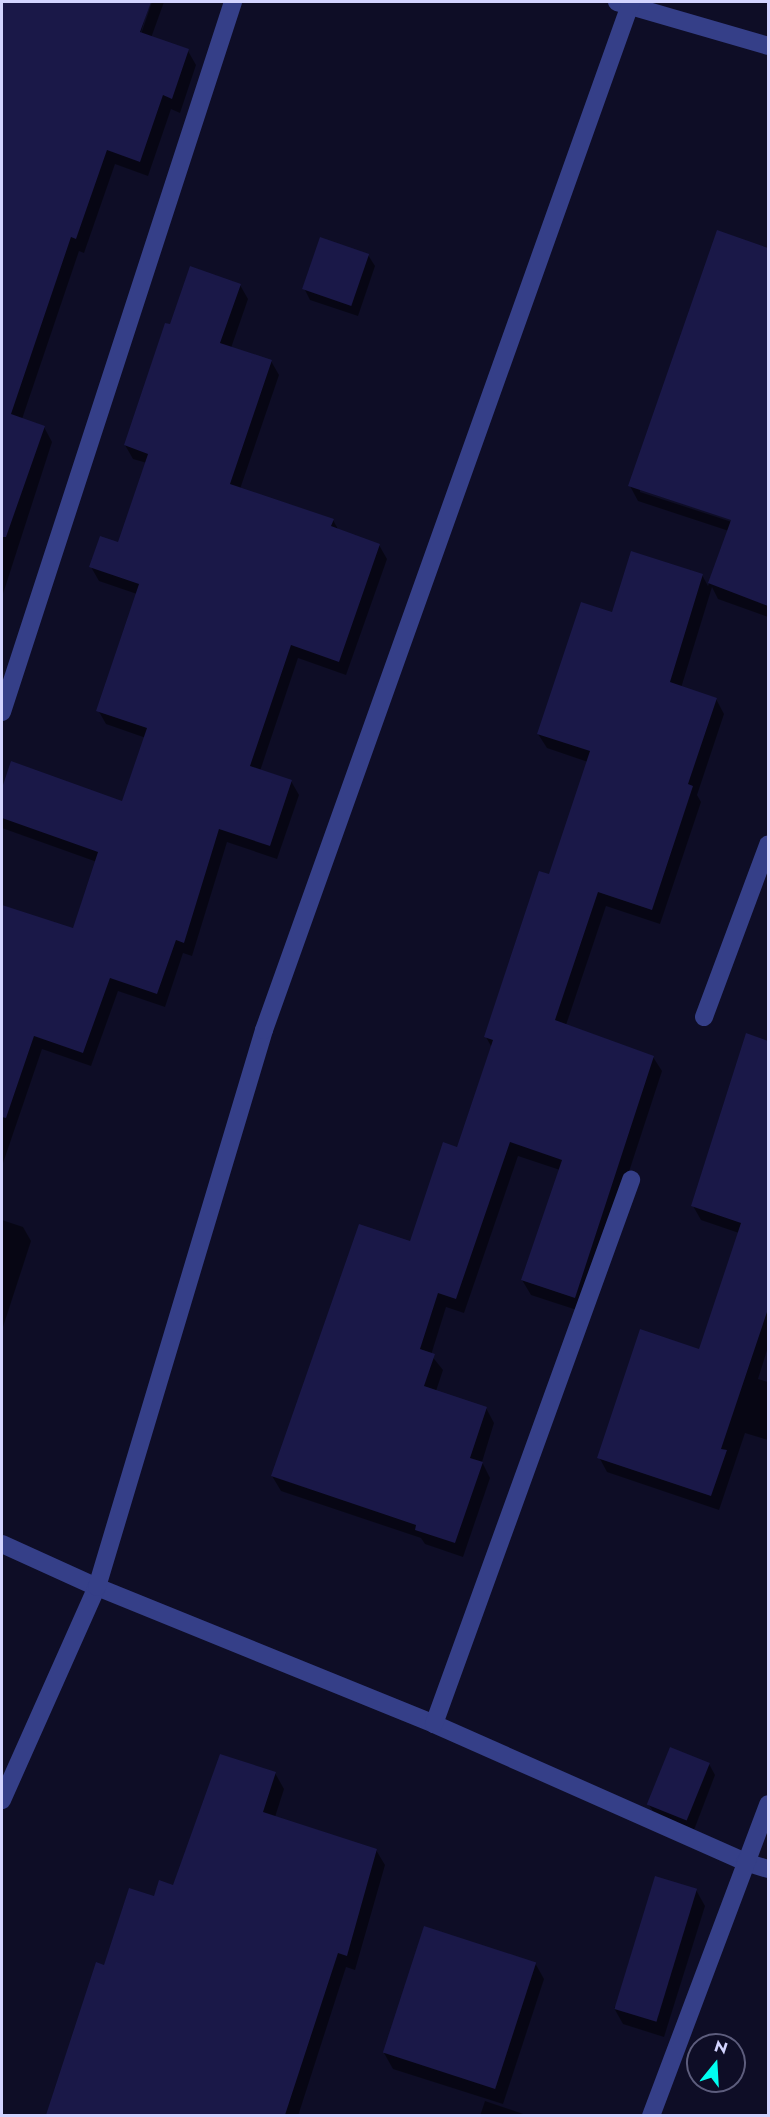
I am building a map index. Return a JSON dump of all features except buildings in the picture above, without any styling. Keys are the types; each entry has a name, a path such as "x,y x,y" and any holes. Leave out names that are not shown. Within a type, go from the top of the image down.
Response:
{"street":[{"path":"2,712 233,2"},
{"path":"2,1800 97,1587 264,1030 626,3 768,46"},
{"path":"704,1017 768,845"},
{"path":"434,1724 631,1180"},
{"path":"2,1544 97,1587 434,1724 745,1862 768,1869"},
{"path":"651,2115 768,1804"}]}
